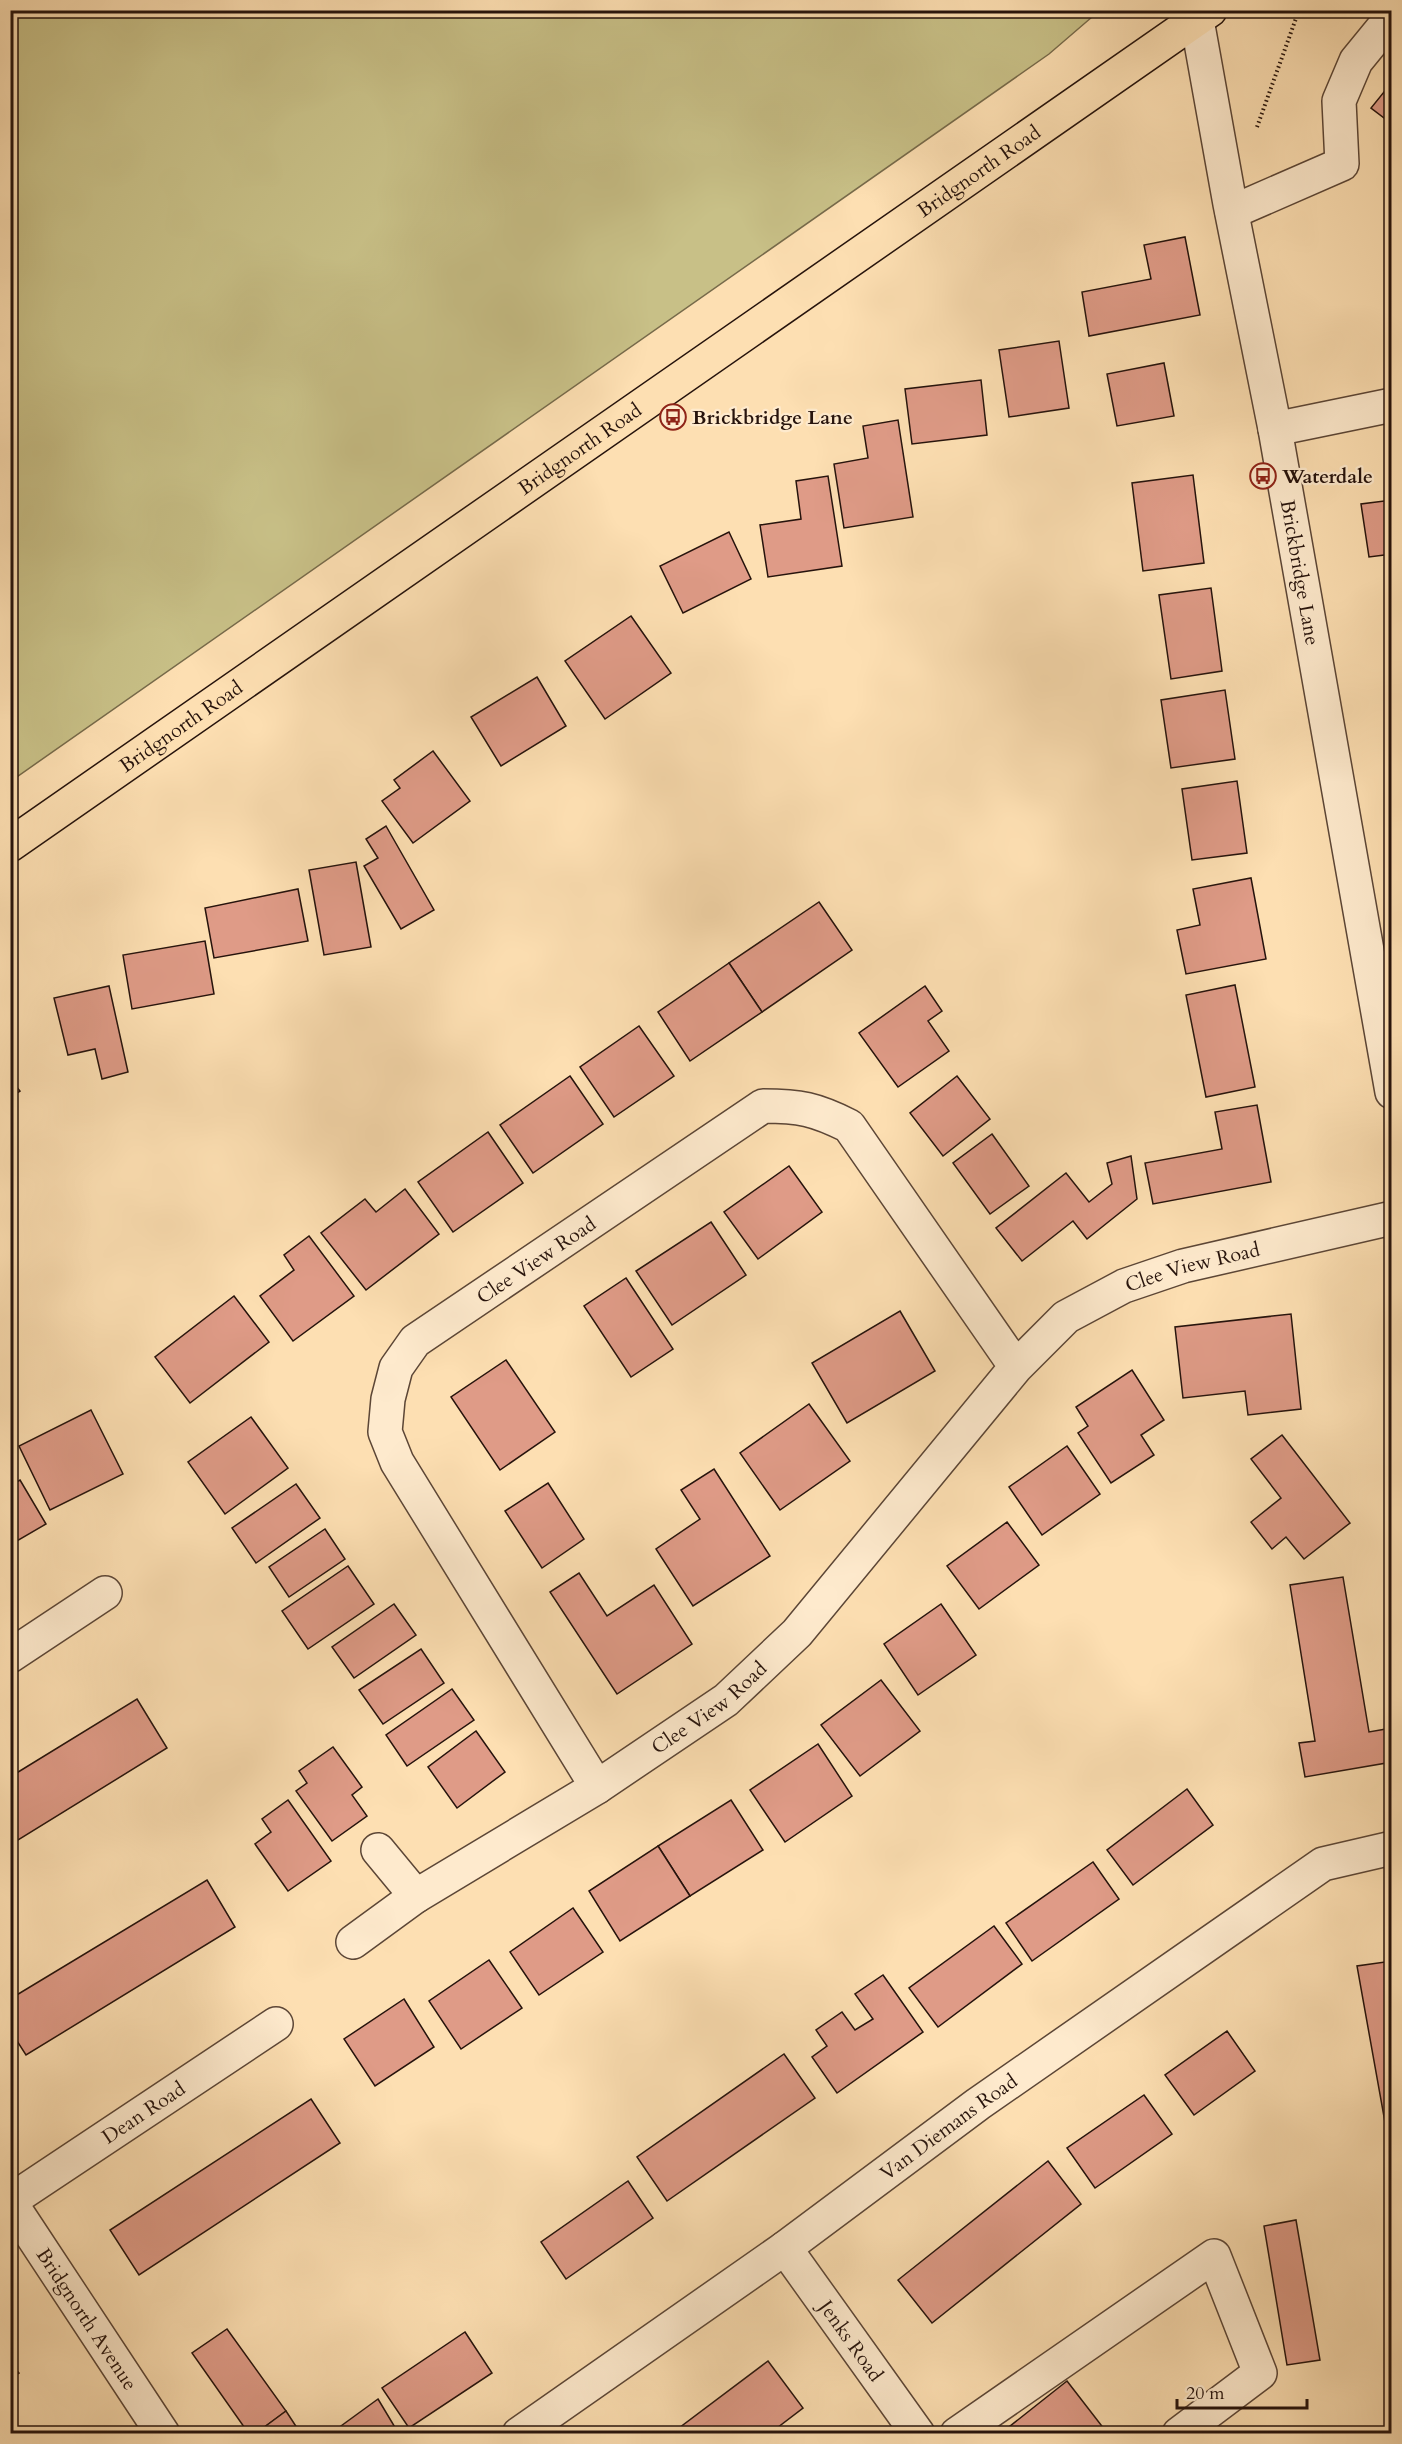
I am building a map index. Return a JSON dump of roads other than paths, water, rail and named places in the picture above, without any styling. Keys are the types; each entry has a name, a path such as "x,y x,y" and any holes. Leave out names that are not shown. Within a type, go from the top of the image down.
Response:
{"main road":[{"name":"Bridgnorth Road","path":"10,845 1204,15"}],"street":[{"name":"Brickbridge Lane","path":"1204,15 1232,212 1275,429 1392,1092"},
{"path":"1232,212 1342,164 1339,101 1356,61 1392,17"},
{"path":"1275,429 1392,405"},
{"name":"Clee View Road","path":"597,1787 397,1462 385,1432 388,1399 396,1368 415,1341 763,1106 798,1106 825,1114 849,1126 1016,1367"},
{"name":"Clee View Road","path":"353,1942 416,1896 597,1787 726,1700 797,1633 1016,1367 1066,1317 1124,1286 1183,1266 1392,1218"},
{"path":"10,1656 105,1593"},
{"name":"Van Diemans Road","path":"525,2432 785,2248 978,2104 1323,1864 1392,1848"},
{"path":"378,1850 416,1896"},
{"name":"Dean Road","path":"10,2201 276,2024"},
{"name":"Bridgnorth Avenue","path":"10,2201 164,2433"},
{"name":"Jenks Road","path":"785,2248 918,2433"},
{"path":"957,2433 1214,2256 1260,2373 1179,2433"}],"place":[{"name":"Brickbridge Lane","path":"673,417"},
{"name":"Waterdale","path":"1263,476"}]}
